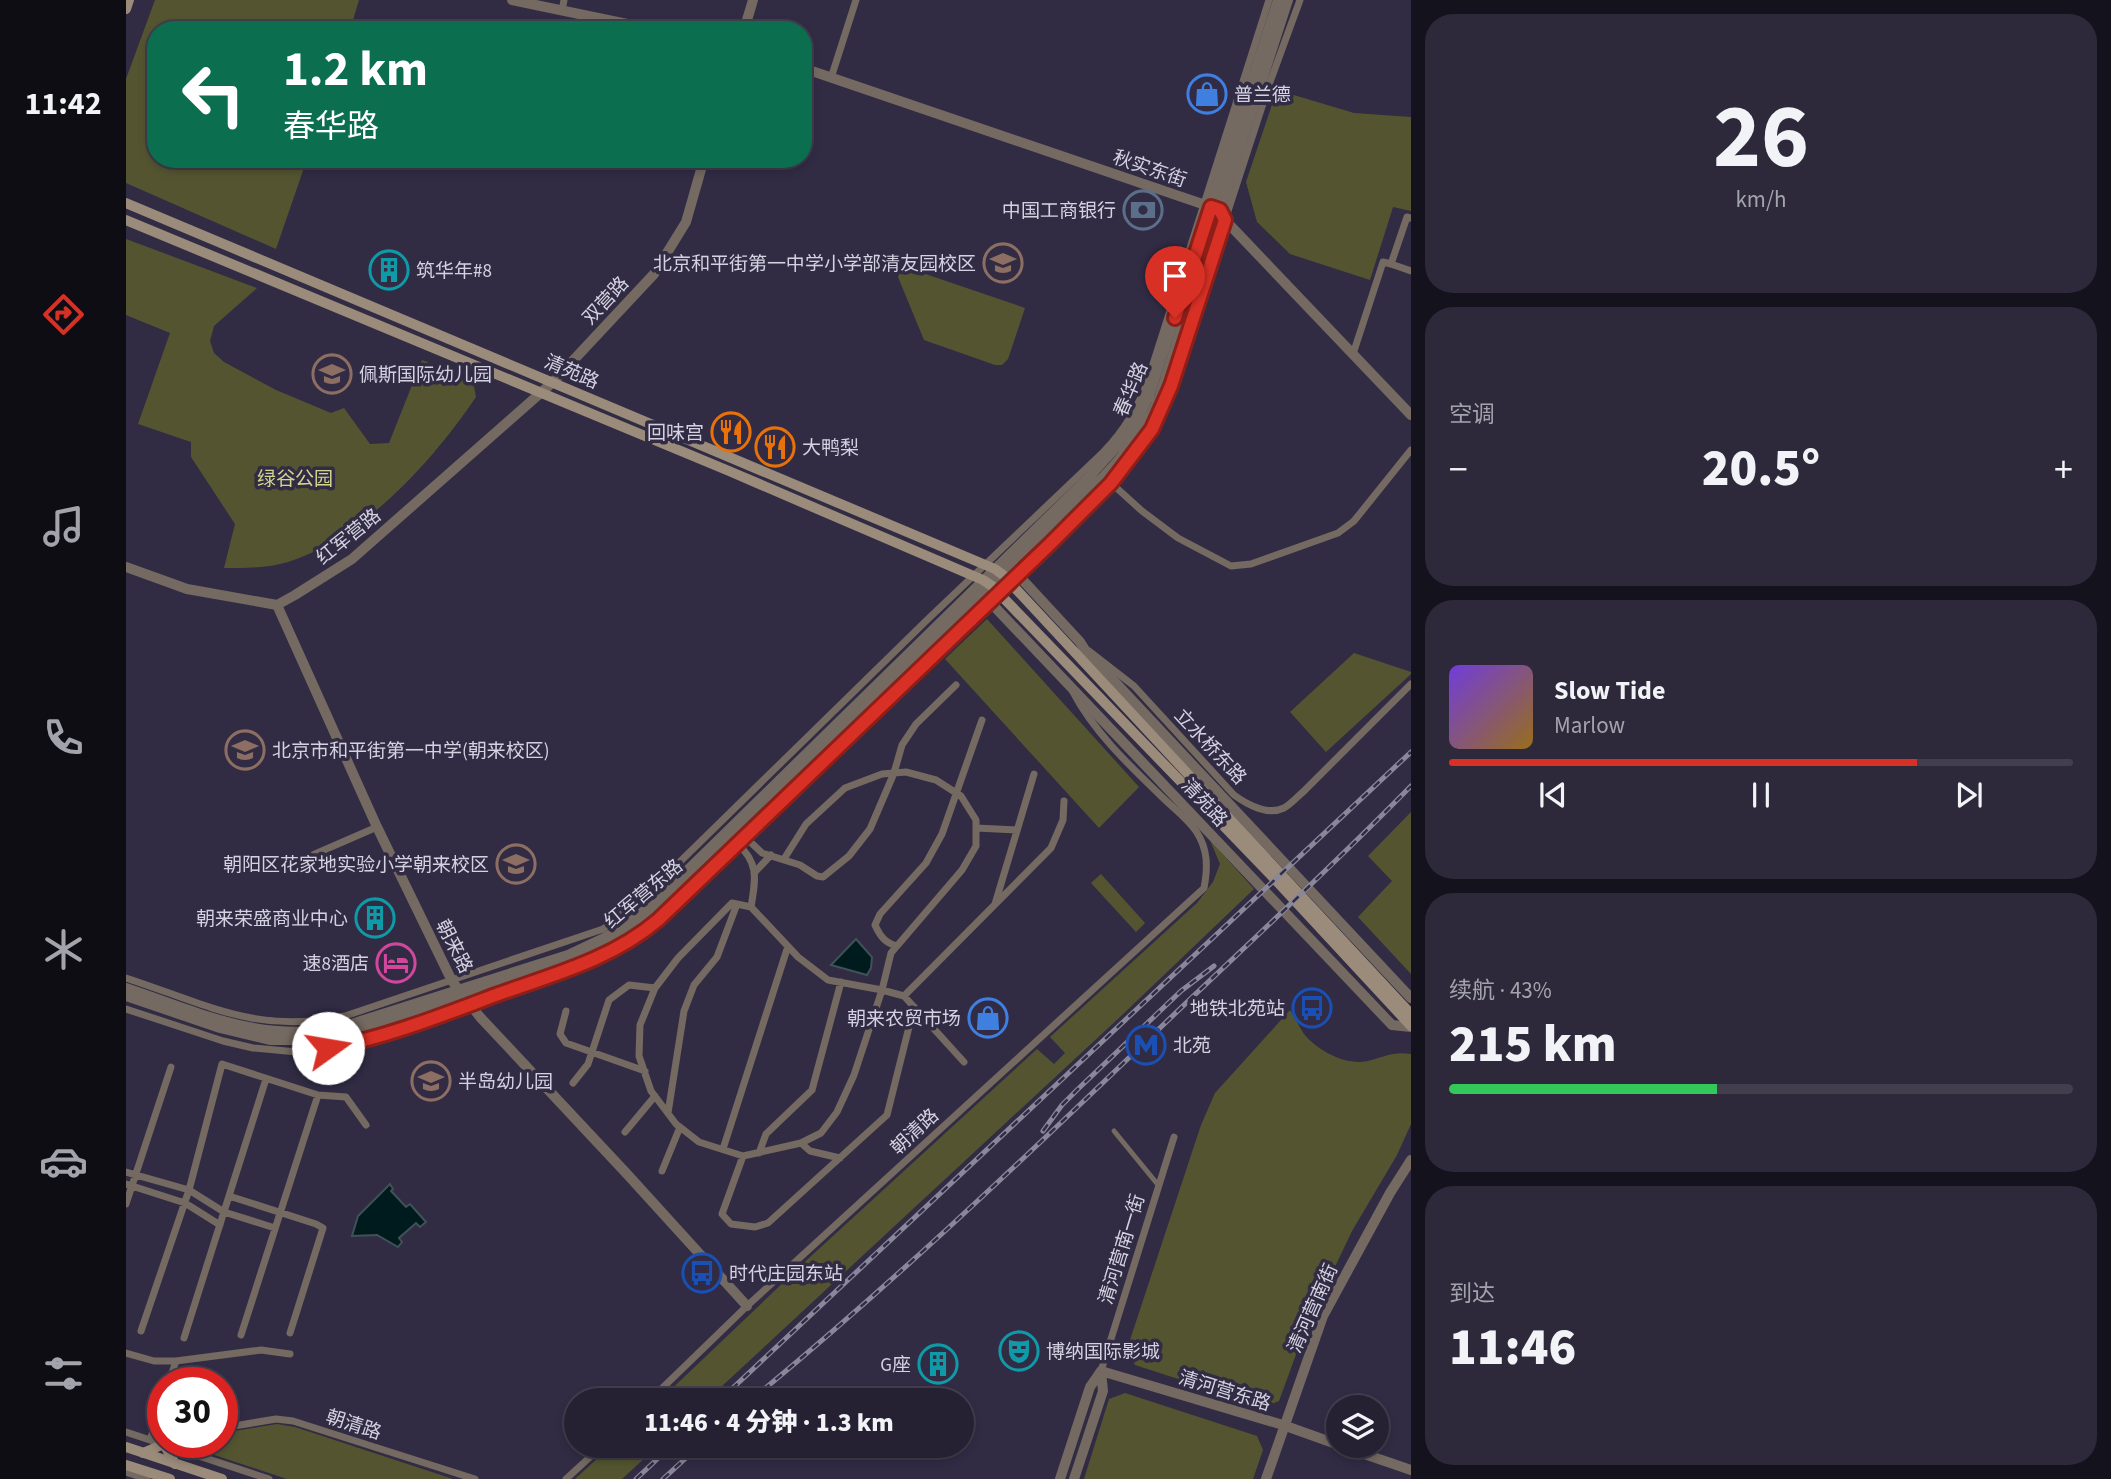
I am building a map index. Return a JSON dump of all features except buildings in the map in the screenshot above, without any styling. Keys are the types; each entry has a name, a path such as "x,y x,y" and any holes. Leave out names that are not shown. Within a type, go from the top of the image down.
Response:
{"main road":[{"path":"126,9 129,0"},
{"name":"清苑路","path":"126,203 1002,573 1411,1014"},
{"name":"清苑路","path":"126,220 723,469 988,587 1045,640 1411,1027"},
{"path":"126,1447 222,1479"},
{"path":"143,1453 147,1451"},
{"path":"172,1458 175,1464"},
{"path":"126,1465 170,1479"}],"street":[{"path":"512,0 611,21"},
{"path":"562,11 564,0"},
{"path":"747,21 753,0"},
{"path":"831,78 856,0"},
{"path":"1215,211 1269,0"},
{"name":"春华路","path":"1002,573 1107,479 1132,446 1156,405 1278,0"},
{"name":"春华路","path":"1002,573 1124,440 1149,396 1288,0"},
{"path":"1215,211 1300,0"},
{"name":"秋实东街","path":"812,71 1215,211 1411,415"},
{"name":"双营路","path":"552,382 654,274 686,222 701,168"},
{"path":"1391,264 1407,217 1411,218"},
{"path":"1353,354 1383,262 1411,271"},
{"name":"红军营路","path":"277,605 352,559 552,382"},
{"path":"735,834 1002,573 1107,479 1178,538 1231,565 1251,565 1338,533 1354,521 1411,450"},
{"path":"126,567 187,589 277,605"},
{"name":"红军营东路","path":"128,990 238,1033 270,1040 317,1040 348,1035 461,993 571,961 606,947 634,929 662,905 1002,573"},
{"name":"清苑路","path":"1002,573 1080,642 1411,998"},
{"path":"126,1009 223,1041 253,1048 297,1052 354,1042 603,929 647,894 721,822 988,587"},
{"name":"清苑路","path":"988,587 1067,682 1392,1025 1411,1027"},
{"name":"朝来路","path":"277,605 377,827 461,993 747,1306"},
{"path":"1062,639 1085,650"},
{"path":"1045,640 1067,682"},
{"name":"立水桥东路","path":"1085,650 1091,651 1135,686 1234,795 1247,805 1266,810 1283,808 1303,792 1411,684"},
{"name":"朝清路","path":"662,1388 747,1306 1204,888 1208,867 1196,830 1085,715 1067,682"},
{"path":"721,822 762,853 800,865 823,877 849,856 870,829 894,773 902,745 916,724 956,685"},
{"path":"897,946 880,936 875,925 880,914 926,863 942,834 982,720"},
{"path":"783,859 806,824 845,788 882,774 906,772 936,780 961,796 976,820 976,846 962,870 891,953 882,990 854,1076 836,1112 821,1133 800,1143 743,1156 699,1142 680,1127 655,1096 639,1056 639,1025 655,988 678,958 732,904 751,906 798,957 828,980 882,990 904,996 964,1062"},
{"path":"995,904 1034,774"},
{"path":"904,996 1051,848 1063,820 1064,800"},
{"path":"292,864 377,827"},
{"path":"976,828 1017,831"},
{"path":"735,834 753,861 754,886 751,906"},
{"path":"754,873 771,856"},
{"path":"668,1113 684,1011 694,985 716,957 737,904"},
{"path":"723,1149 788,946"},
{"path":"760,1153 766,1134 811,1090 841,982"},
{"path":"573,1083 589,1064 609,1000 629,985 655,988"},
{"path":"128,990 241,1017 283,1023 317,1022 461,993"},
{"path":"743,1156 722,1213 732,1224 755,1227 768,1223 887,1115 914,1007"},
{"path":"566,1011 561,1034 566,1043 645,1071"},
{"path":"141,1331 189,1190 222,1064 318,1095 346,1097 366,1125"},
{"path":"126,1204 129,1185 135,1175 172,1067"},
{"path":"184,1338 266,1079"},
{"path":"242,1335 318,1095"},
{"path":"625,1132 655,1096"},
{"path":"662,1171 680,1127"},
{"path":"1114,1131 1159,1186"},
{"name":"清河营南一街","path":"1060,1479 1090,1387 1101,1371 1174,1137"},
{"path":"800,1143 810,1151 840,1158"},
{"name":"清河营南街","path":"1266,1479 1323,1316 1411,1160"},
{"path":"126,1172 189,1190 224,1212 275,1228"},
{"path":"129,1185 185,1203 220,1225"},
{"path":"229,1196 323,1228 290,1333"},
{"path":"126,1353 154,1362 261,1350 290,1354"},
{"path":"174,1367 176,1361"},
{"name":"清河营南一街","path":"1074,1479 1102,1391 1101,1371"},
{"name":"清河营东路","path":"1101,1371 1326,1440"},
{"name":"朝清路","path":"238,1425 276,1419 293,1421 474,1479"},
{"path":"126,1432 147,1439"},
{"path":"209,1458 269,1479"},
{"path":"566,1479 589,1458"},
{"name":"清河营东路","path":"1377,1458 1411,1470"},
{"path":"126,1472 147,1479"}],"green space":[{"path":"155,0 359,0 353,21 147,21"},
{"path":"147,22 147,168 304,168 276,249 126,183 126,79"},
{"path":"1277,90 1354,113 1411,117 1411,211 1393,207 1370,280 1290,254 1257,222 1246,182"},
{"name":"绿谷公园","path":"126,239 257,288 214,326 210,341 214,353 224,362 276,390 331,413 344,408 370,444 389,443 422,360 473,381 476,397 439,446 394,495 343,535 316,551 281,564 224,568 235,524 191,457 191,442 138,424 170,333 126,315"},
{"path":"902,266 1025,308 1008,359 1002,365 995,365 924,340 898,277"},
{"path":"987,619 1139,787 1099,828 945,659"},
{"path":"1354,653 1411,674 1326,752 1290,712"},
{"path":"1411,812 1411,974 1358,917 1392,881 1368,856"},
{"path":"1210,840 1254,889 720,1388 673,1388 809,1258 1037,1049 1054,1064 1065,1053 1050,1037 1197,903 1213,882 1220,864"},
{"path":"1101,874 1145,923 1136,932 1091,883"},
{"path":"1290,1010 1310,1040 1333,1056 1360,1062 1394,1054 1411,1054 1411,1124 1397,1155 1352,1231 1298,1349 1279,1401 1265,1407 1135,1365 1127,1349 1201,1125 1215,1093"},
{"path":"1125,1393 1257,1436 1263,1450 1253,1479 1084,1479 1109,1399"},
{"path":"277,1424 295,1427 453,1479 287,1479 223,1458 238,1458 238,1430"},
{"path":"598,1458 645,1458 622,1479 575,1479"}],"shaded area":[{"path":"856,939 872,957 867,975 831,965"},
{"path":"390,1184 393,1189 391,1191 406,1207 410,1204 426,1222 420,1227 416,1223 399,1238 402,1242 398,1247 377,1235 352,1236 358,1216"}],"railway":[{"path":"733,1388 1411,752"},
{"path":"765,1388 899,1273 995,1185 1411,786"},
{"path":"1043,1131 1078,1089 1181,991 1214,966"},
{"path":"636,1479 658,1458"},
{"path":"663,1479 686,1458"}],"place":[{"name":"普兰德","path":"1207,94"},
{"name":"中国工商银行","path":"1143,210"},
{"name":"北京和平街第一中学小学部清友园校区","path":"1003,263"},
{"name":"筑华年#8","path":"389,270"},
{"name":"佩斯国际幼儿园","path":"332,374"},
{"name":"回味宫","path":"731,432"},
{"name":"大鸭梨","path":"775,447"},
{"name":"北京市和平街第一中学(朝来校区)","path":"245,750"},
{"name":"朝阳区花家地实验小学朝来校区","path":"516,864"},
{"name":"朝来荣盛商业中心","path":"375,918"},
{"name":"速8酒店","path":"396,963"},
{"name":"地铁北苑站","path":"1312,1008"},
{"name":"朝来农贸市场","path":"988,1018"},
{"name":"北苑","path":"1146,1045"},
{"name":"半岛幼儿园","path":"431,1081"},
{"name":"时代庄园东站","path":"702,1273"},
{"name":"博纳国际影城","path":"1019,1351"},
{"name":"G座","path":"938,1364"}],"route":[{"path":"328,1048 364,1040 589,962 626,943 658,920 1051,543 1121,470 1152,429 1162,410 1225,220 1220,210 1211,207 1175,318"}]}
